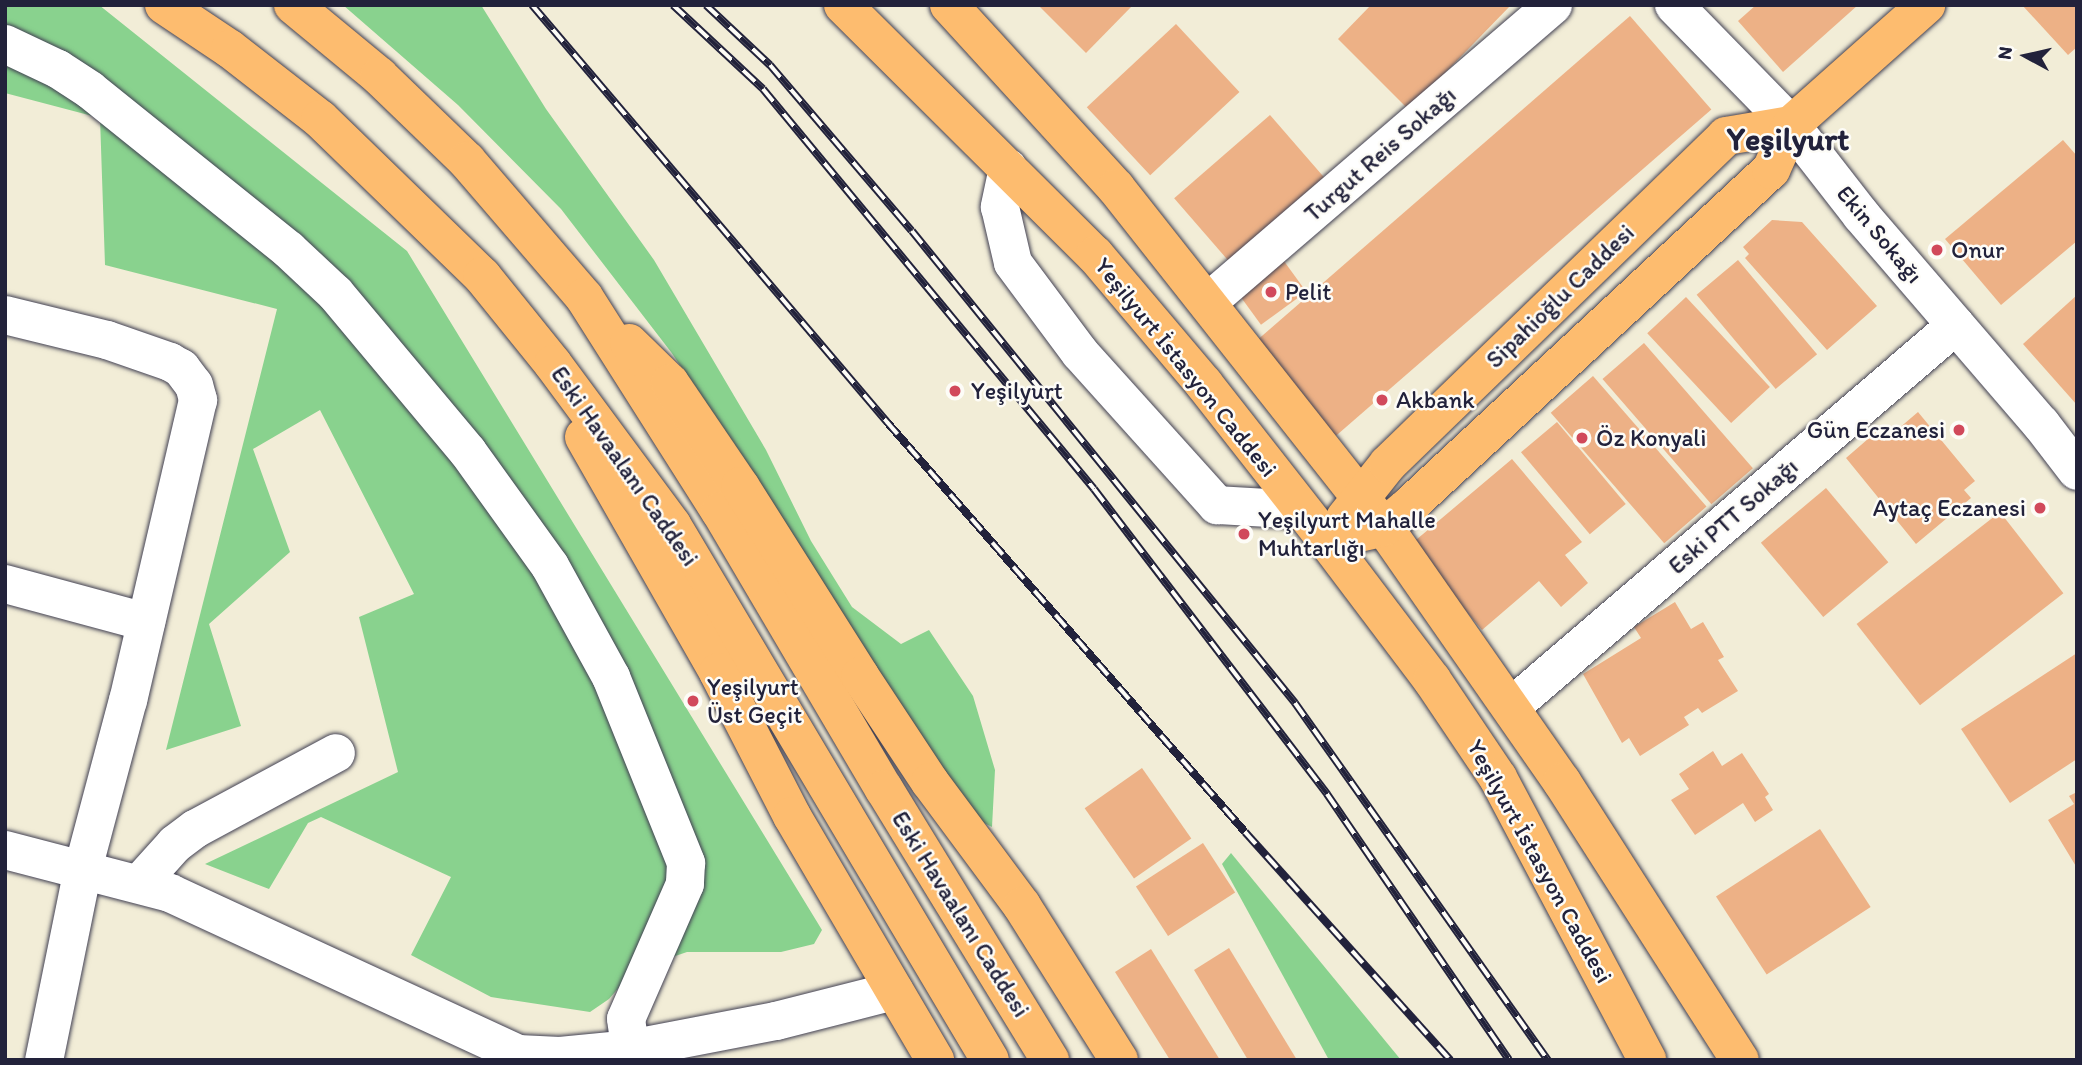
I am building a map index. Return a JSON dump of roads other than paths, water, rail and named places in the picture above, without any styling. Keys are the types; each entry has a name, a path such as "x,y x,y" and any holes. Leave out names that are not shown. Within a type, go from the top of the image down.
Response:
{"main road":[{"name":"Eski Havaalanı Caddesi","path":"164,5 230,49 320,120 482,276 553,364 673,525 990,1060"},
{"name":"Eski Havaalanı Caddesi","path":"293,5 379,76 467,161 584,297 720,511 877,778 1050,1060"},
{"name":"Yeşilyurt İstasyon Caddesi","path":"843,5 1095,255 1204,384 1300,510 1327,541 1432,680 1498,778 1647,1060"},
{"name":"Yeşilyurt İstasyon Caddesi","path":"949,5 1116,188 1372,513 1511,707 1740,1060"},
{"name":"Sipahioğlu Caddesi","path":"1372,513 1771,170 1791,125 1926,5"},
{"name":"Sipahioğlu Caddesi","path":"1372,513 1388,464 1726,135 1791,125"},
{"path":"584,297 670,383 740,486 930,782 1022,906 1119,1060"},
{"path":"553,364 592,455 718,672 792,816 935,1060"},
{"path":"1327,541 1372,513"}],"street":[{"name":"Turgut Reis Sokağı","path":"1208,302 1553,5"},
{"name":"Ekin Sokağı","path":"1674,5 1791,125 1861,215 2041,424 2077,471"},
{"path":"5,44 58,69 90,90 289,250 335,293 468,452 550,566 611,677 686,863 685,884 626,1019 631,1054"},
{"path":"1008,168 1000,207 1013,263 1080,353 1217,505 1300,510"},
{"path":"5,315 107,340 170,362 181,368 194,384 198,400 146,622 83,869 44,1060"},
{"name":"Eski PTT Sokağı","path":"1511,707 1956,325"},
{"path":"5,584 146,622"},
{"path":"139,884 175,844 195,830 336,753"},
{"path":"5,850 170,892 483,1049 560,1056 631,1054 894,991"}],"railway":[{"path":"532,5 887,422 1245,832 1450,1060"},
{"path":"673,5 763,89 1094,489 1327,794 1509,1060"},
{"path":"706,5 770,65 912,231 1295,703 1548,1060"}],"place":[{"name":"Onur","path":"1937,250"},
{"name":"Pelit","path":"1271,292"},
{"name":"Yeşilyurt","path":"955,391"},
{"name":"Akbank","path":"1382,400"},
{"name":"Gün Eczanesi","path":"1959,430"},
{"name":"Öz Konyali","path":"1582,438"},
{"name":"Aytaç Eczanesi","path":"2040,508"},
{"name":"Yeşilyurt Mahalle Muhtarlığı","path":"1244,534"},
{"name":"Yeşilyurt Üst Geçit","path":"693,701"}],"district":[{"name":"Yeşilyurt","path":"1788,139"}]}
